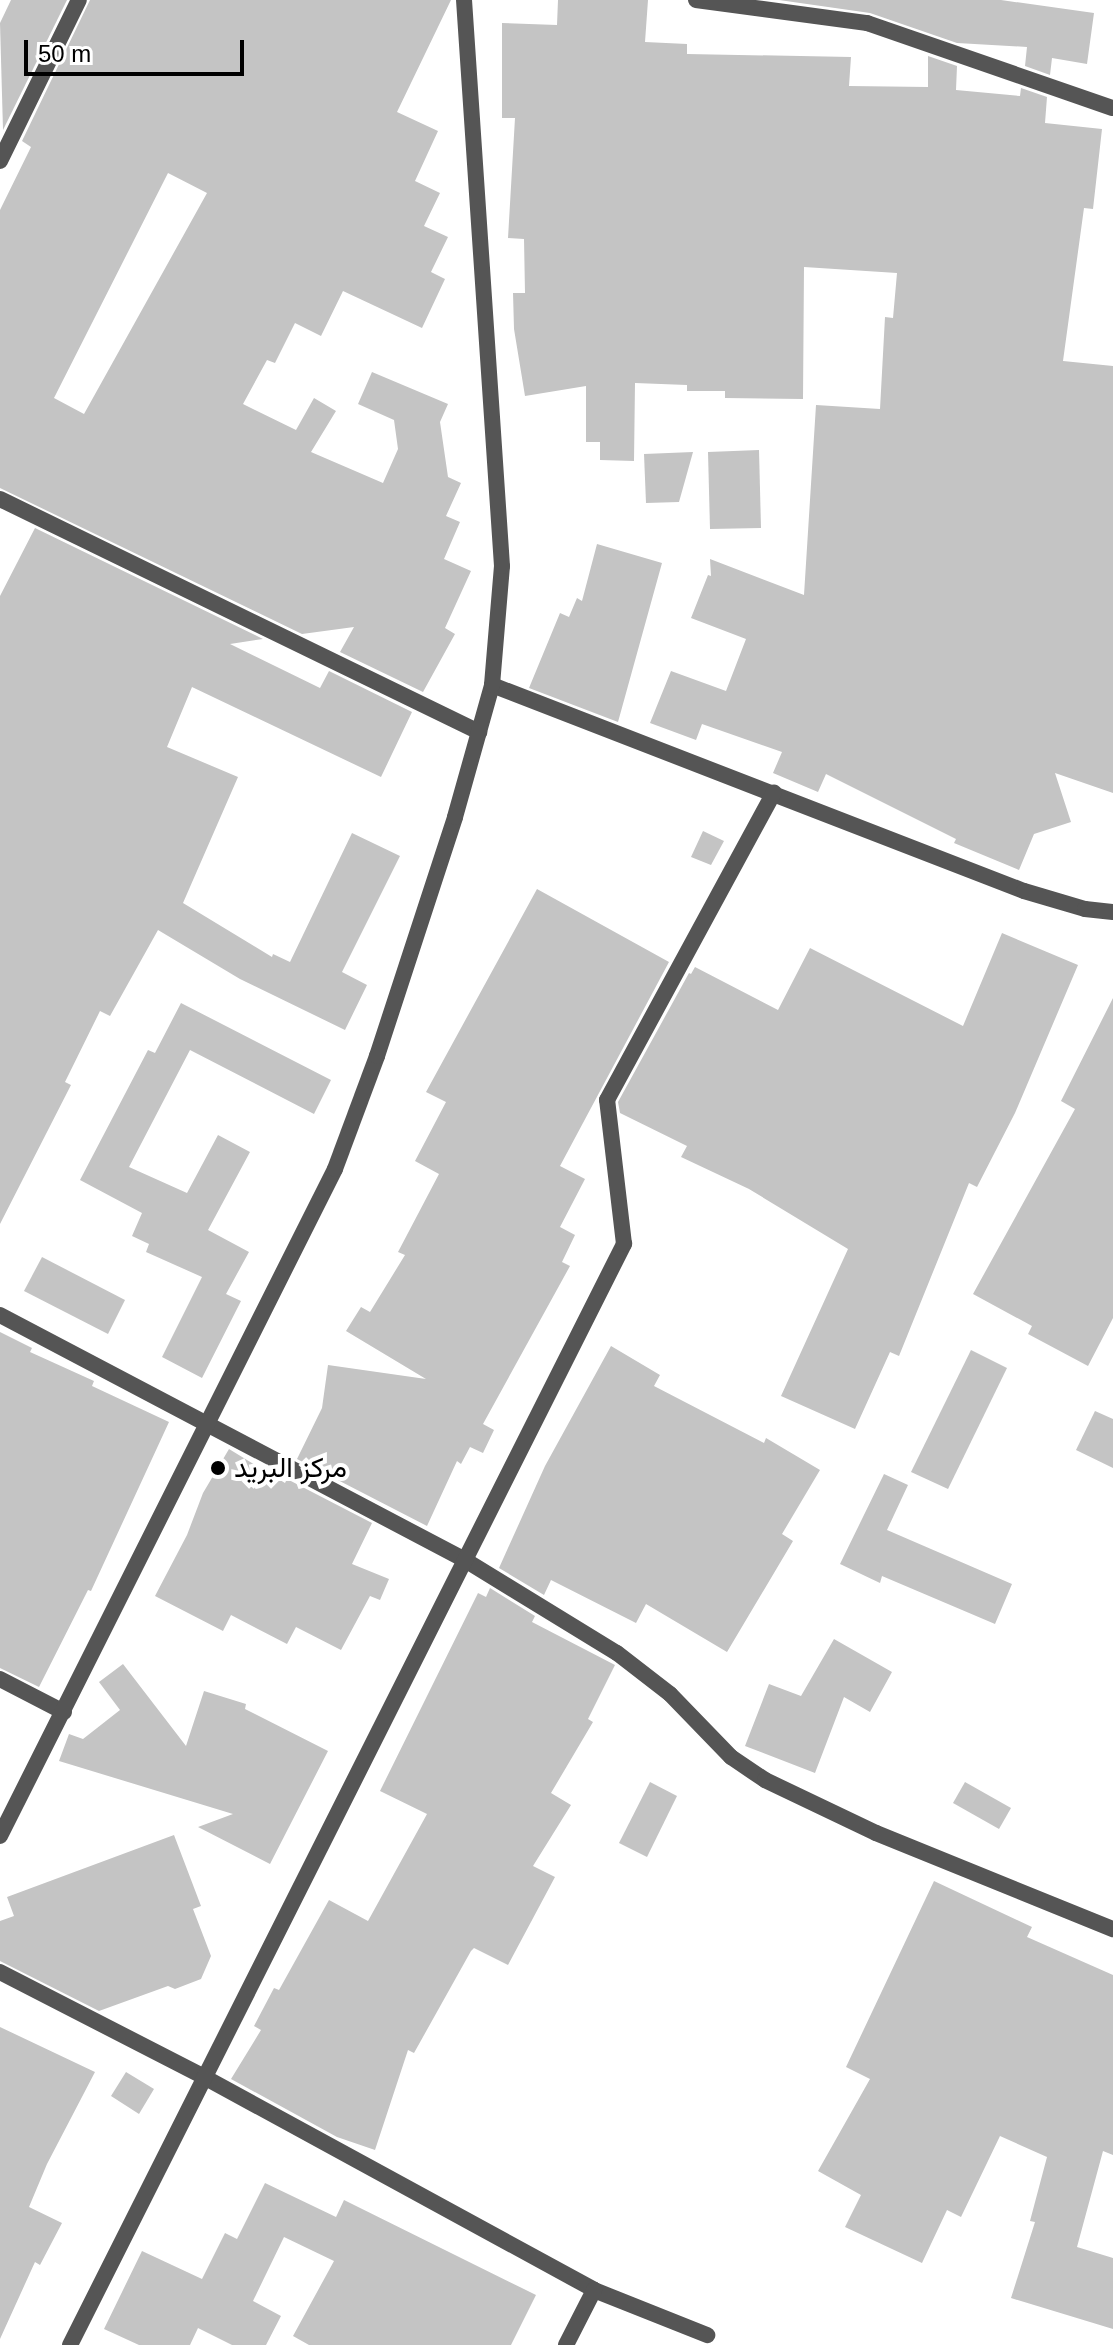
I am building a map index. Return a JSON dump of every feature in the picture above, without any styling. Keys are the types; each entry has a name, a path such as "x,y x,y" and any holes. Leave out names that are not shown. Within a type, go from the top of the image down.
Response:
{"street":[{"path":"0,161 79,0"},
{"path":"0,1836 335,1169 377,1056 455,817 492,685 502,566 464,0"},
{"path":"696,0 867,23 1113,108"},
{"path":"0,499 479,732"},
{"path":"492,685 1024,891 1085,909 1113,912"},
{"path":"70,2345 624,1244 607,1100 774,792"},
{"path":"0,1315 465,1560 617,1653 670,1694 731,1757 765,1780 876,1833 1113,1929"},
{"path":"0,1679 64,1712"},
{"path":"0,1972 204,2077 594,2290 707,2335"},
{"path":"566,2345 594,2290"}],"building":[{"path":"11,0 67,0 3,130 0,23"},
{"path":"90,0 451,0 397,112 438,131 415,181 440,193 424,226 448,237 431,272 445,279 422,328 343,291 321,336 295,323 275,363 267,360 243,404 296,430 314,398 336,411 311,452 383,483 398,449 394,420 358,404 372,372 448,404 440,422 448,477 461,483 446,516 460,522 444,559 471,571 445,628 455,634 423,692 340,652 354,627 302,634 0,488 0,210 31,147 22,141","holes":["168,173 207,193 84,414 54,398"]},
{"path":"558,0 648,0 645,42 687,44 687,54 851,57 849,86 928,87 928,56 957,66 956,90 1020,96 1021,88 1047,97 1045,123 1102,129 1093,209 1084,208 1063,361 1113,366 1113,793 1055,773 1071,822 1034,834 1019,870 954,843 956,839 826,774 818,792 773,773 782,752 702,724 696,740 650,723 671,671 726,691 746,639 691,618 708,575 711,576 710,559 804,595 816,405 880,409 885,317 893,318 897,273 804,267 803,399 725,398 725,391 687,391 687,385 635,383 634,461 600,460 600,442 586,442 586,386 525,396 514,329 513,293 525,293 524,239 508,238 515,118 502,118 502,23 557,25"},
{"path":"779,0 1001,0 1094,13 1087,64 1052,58 1050,75 1025,66 1027,47 957,43 870,13"},
{"path":"759,450 761,528 710,529 708,452"},
{"path":"693,452 679,502 646,503 644,454"},
{"path":"35,528 263,639 230,644 320,688 329,671 412,712 381,777 192,687 167,747 238,777 183,903 272,957 273,954 290,962 352,833 400,856 342,972 367,985 345,1030 240,979 158,930 110,1016 100,1011 65,1082 71,1085 0,1224 0,596"},
{"path":"597,544 662,563 618,722 529,688 560,613 569,617 577,598 582,601"},
{"path":"703,831 724,841 711,865 691,857"},
{"path":"537,889 669,962 560,1166 585,1179 560,1227 575,1235 562,1262 570,1266 483,1424 494,1430 483,1453 470,1447 461,1464 457,1461 427,1526 297,1459 322,1408 328,1365 426,1379 346,1331 361,1307 370,1312 405,1255 398,1252 439,1174 415,1161 446,1102 426,1092"},
{"path":"1002,933 1078,965 1015,1113 977,1187 969,1183 899,1356 890,1352 855,1429 781,1396 848,1249 749,1189 681,1157 687,1146 620,1113 618,1102 695,967 778,1010 810,948 963,1026"},
{"path":"1113,998 1113,1318 1088,1366 1028,1334 1032,1326 973,1294 1075,1109 1061,1101"},
{"path":"181,1003 331,1080 314,1114 190,1050 129,1167 187,1193 218,1135 250,1152 208,1230 249,1252 226,1294 241,1301 202,1378 162,1357 202,1277 146,1252 149,1244 132,1236 142,1213 80,1180 148,1050 155,1053"},
{"path":"42,1257 125,1300 108,1334 24,1291"},
{"path":"0,1332 32,1348 30,1352 94,1381 92,1386 169,1422 91,1591 88,1590 39,1687 0,1668"},
{"path":"611,1346 660,1375 654,1386 764,1443 766,1438 820,1470 782,1534 793,1541 727,1652 646,1604 636,1623 551,1580 544,1595 499,1568 545,1466"},
{"path":"971,1350 1007,1368 948,1489 911,1472"},
{"path":"1095,1411 1113,1419 1113,1468 1076,1450"},
{"path":"229,1449 285,1483 287,1479 372,1523 352,1564 389,1579 380,1600 370,1596 341,1650 296,1627 287,1644 231,1615 223,1631 155,1596 187,1535 203,1493"},
{"path":"884,1474 908,1485 887,1530 1012,1584 995,1624 882,1576 880,1583 840,1564"},
{"path":"490,1588 535,1616 532,1622 615,1665 588,1719 593,1722 551,1793 571,1805 533,1866 555,1877 508,1965 474,1948 471,1951 414,2053 408,2050 375,2150 337,2137 231,2079 261,2030 254,2026 274,1988 279,1990 329,1900 368,1921 427,1814 380,1791 478,1593 486,1597"},
{"path":"834,1639 892,1672 870,1712 844,1697 815,1773 745,1746 769,1684 801,1696"},
{"path":"123,1664 186,1746 204,1691 246,1704 245,1709 328,1751 270,1864 198,1827 233,1814 59,1761 69,1734 83,1739 120,1710 99,1682"},
{"path":"650,1782 677,1796 647,1857 619,1843"},
{"path":"965,1782 1011,1808 999,1829 953,1803"},
{"path":"174,1835 201,1906 193,1909 211,1956 201,1979 175,1989 168,1986 99,2011 0,1961 0,1921 14,1916 7,1897"},
{"path":"934,1881 1032,1927 1027,1937 1113,1975 1113,2155 1103,2151 1077,2247 1113,2258 1113,2329 1011,2298 1035,2222 1030,2221 1047,2157 1000,2136 961,2217 947,2210 922,2263 845,2227 861,2195 818,2171 870,2079 846,2067"},
{"path":"0,2027 95,2072 47,2164 29,2207 62,2223 40,2265 35,2262 0,2339"},
{"path":"126,2072 154,2089 139,2114 111,2096"},
{"path":"265,2183 336,2217 344,2200 536,2295 511,2345 309,2345 293,2336 334,2261 284,2237 253,2301 281,2316 266,2345 232,2345 198,2328 190,2345 139,2345 104,2329 142,2251 202,2279 225,2233 237,2239"}],"place":[{"name":"مركز البريد","path":"218,1468"}]}
